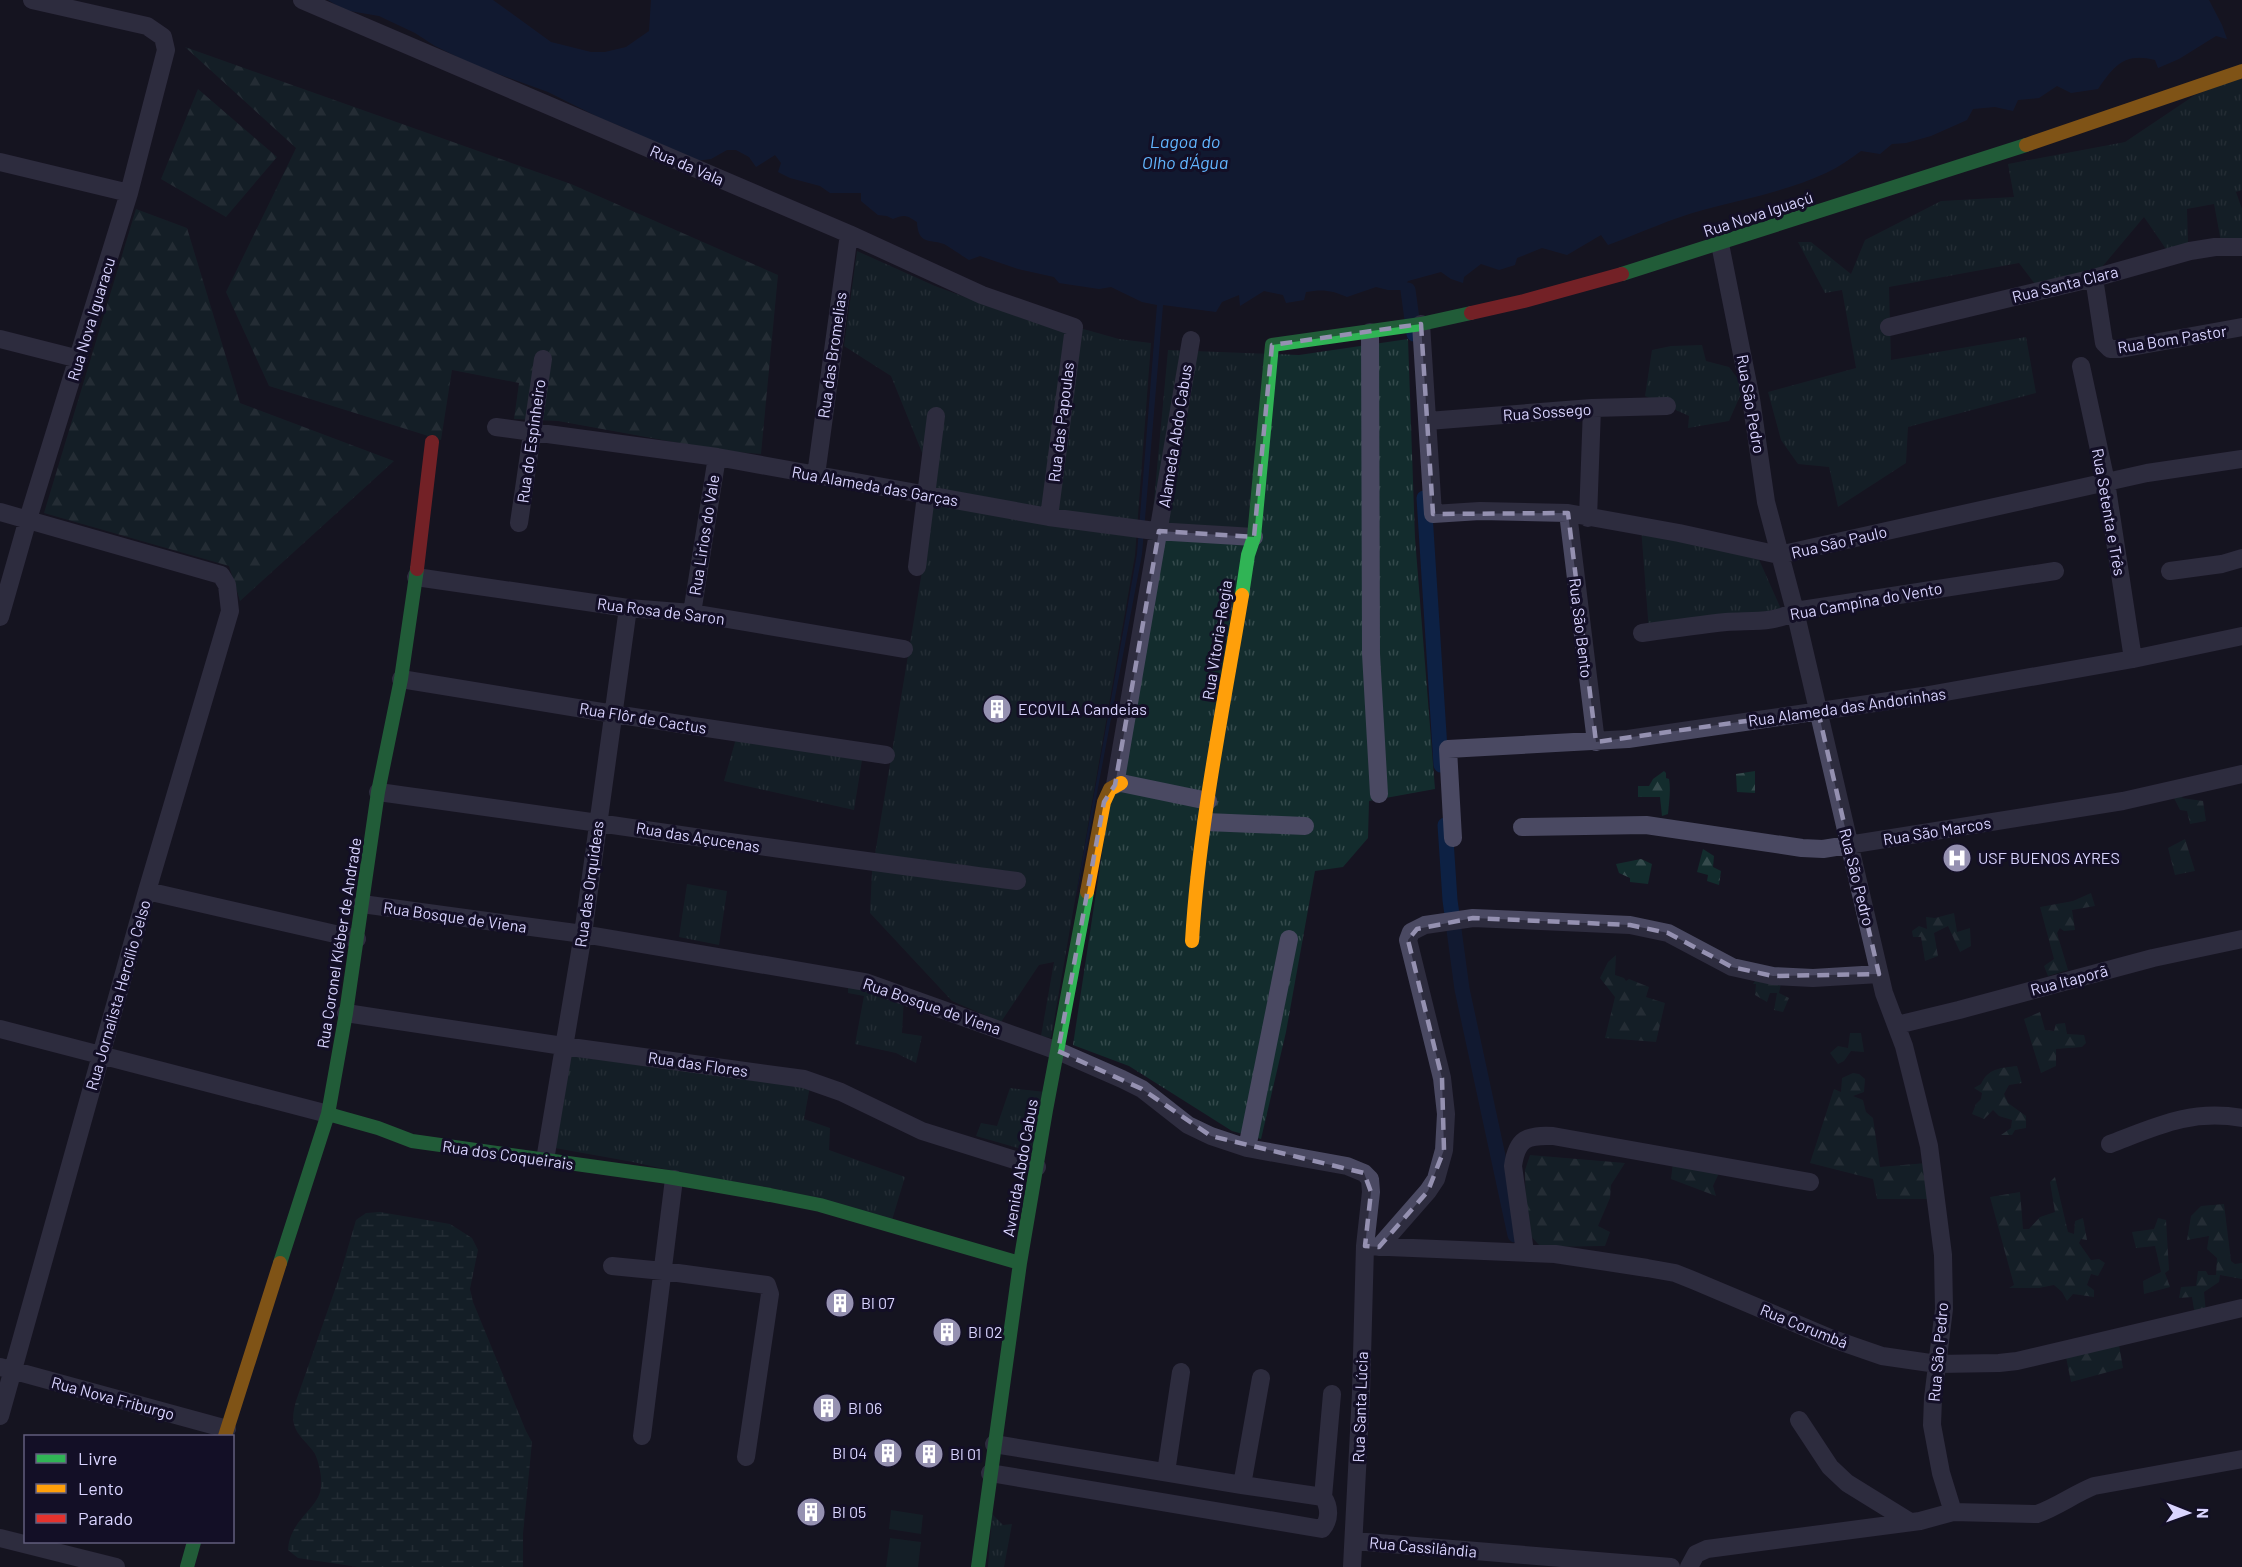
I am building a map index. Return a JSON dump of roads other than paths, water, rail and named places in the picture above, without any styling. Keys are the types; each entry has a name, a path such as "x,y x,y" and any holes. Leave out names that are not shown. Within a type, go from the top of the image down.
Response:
{"street":[{"name":"Rua Nova Iguaracu","path":"0,617 129,193 166,50 163,37 147,26 32,0"},
{"name":"Rua da Vala","path":"302,0 849,234 982,295 1074,327"},
{"name":"Rua Nova Iguaçú","path":"1272,345 1421,324 1596,282 2012,150 2242,71"},
{"path":"0,162 129,193"},
{"name":"Rua das Bromelias","path":"816,475 849,234"},
{"name":"Rua São Pedro","path":"1720,244 1751,399 1766,502 1795,611 1879,974 1904,1046 1929,1146 1941,1244 1944,1309 1932,1425 1941,1473 1953,1512"},
{"name":"Rua Santa Clara","path":"1889,327 2094,278 2190,251 2215,247 2242,247"},
{"name":"Rua Bom Pastor","path":"2094,278 2104,343 2107,348 2114,350 2242,327"},
{"path":"1421,324 1428,421"},
{"name":"Rua das Papoulas","path":"1049,517 1074,327"},
{"path":"1370,332 1371,654 1379,794"},
{"path":"0,339 79,359"},
{"name":"Alameda Abdo Cabus","path":"1118,784 1157,531 1191,340"},
{"name":"Rua Vitoria-Regia","path":"1192,941 1194,907 1208,801 1248,555 1254,537 1272,345"},
{"name":"Rua do Espinheiro","path":"519,523 543,359"},
{"name":"Rua Setenta e Três","path":"2081,366 2106,482 2133,659"},
{"name":"Rua Sossego","path":"1428,421 1592,408 1667,406"},
{"path":"1588,518 1592,408"},
{"path":"917,567 936,416"},
{"name":"Rua São Paulo","path":"1428,421 1433,514 1480,511 1568,513 1679,533 1779,555 2147,473 2242,459"},
{"name":"Rua Alameda das Garças","path":"496,427 532,434 717,457 1049,517 1157,531 1254,537"},
{"name":"Rua Coronel Kléber de Andrade","path":"226,1433 328,1114 346,1013 378,792 401,679 432,442"},
{"name":"Rua Lirios do Vale","path":"692,613 717,457"},
{"path":"0,512 28,519"},
{"name":"Rua São Bento","path":"1568,513 1596,742"},
{"name":"Rua Jornalista Hercílio Celso","path":"0,1416 7,1369 230,611 227,585 221,575 28,519"},
{"path":"2170,571 2222,564 2242,558"},
{"name":"Rua Campina do Vento","path":"1642,633 1727,622 1764,621 1789,615 1795,611 2055,571"},
{"name":"Rua Rosa de Saron","path":"416,577 628,608 692,613 904,649"},
{"name":"Rua das Orquideas","path":"545,1160 583,934 628,608"},
{"name":"Rua Alameda das Andorinhas","path":"1452,838 1448,749 1628,740 1923,696 2133,659 2242,636"},
{"name":"Rua Flôr de Cactus","path":"401,679 614,714 886,754"},
{"name":"Rua São Marcos","path":"1522,827 1646,825 1802,848 1823,849 2102,804 2242,774"},
{"path":"1118,784 1208,801"},
{"name":"Avenida Abdo Cabus","path":"978,1567 1020,1263 1046,1110 1104,802 1110,789 1118,784"},
{"name":"Rua das Açucenas","path":"378,792 1017,881"},
{"path":"1206,822 1305,826"},
{"path":"147,891 357,939"},
{"name":"Rua Bosque de Viena","path":"362,904 583,934 865,982 1058,1051 1142,1089 1196,1129 1211,1136 1247,1148 1347,1166 1364,1173 1370,1179 1372,1246"},
{"path":"1372,1246 1428,1191 1436,1179 1444,1150 1446,1114 1442,1078 1408,940 1411,932 1453,921 1491,918 1630,925 1668,933 1732,967 1773,976 1813,978 1879,974"},
{"path":"1247,1148 1289,939"},
{"name":"Rua Itaporã","path":"1897,1025 1959,1011 2153,958 2242,939"},
{"name":"Rua das Flores","path":"346,1013 804,1079 841,1092 922,1131 1037,1167"},
{"name":"Rua dos Coqueirais","path":"0,1029 328,1114 378,1128 412,1141 674,1179 820,1205 1020,1263"},
{"path":"2110,1144 2180,1119 2203,1114 2242,1118"},
{"path":"1525,1252 1513,1166 1515,1152 1520,1142 1533,1136 1553,1136 1810,1182"},
{"path":"642,1436 674,1179"},
{"name":"Rua Corumbá","path":"1372,1246 1555,1254 1675,1273 1830,1338 1882,1356 1937,1364 2017,1361 2242,1308"},
{"name":"Rua Santa Lúcia","path":"1352,1567 1361,1393 1372,1246"},
{"path":"612,1266 767,1286 770,1294 746,1457"},
{"name":"Rua Nova Friburgo","path":"7,1369 226,1433"},
{"path":"1166,1472 1181,1372"},
{"path":"1242,1485 1261,1378"},
{"path":"990,1473 1322,1529 1327,1523 1327,1503 1323,1497 1332,1394"},
{"path":"1799,1420 1830,1467 1847,1483 1910,1522"},
{"path":"994,1444 1323,1497"},
{"path":"1689,1567 1696,1554 1707,1549 1910,1522 1953,1512 2037,1514 2048,1510 2075,1493 2094,1486 2242,1459"},
{"path":"0,1538 116,1567"},
{"name":"Rua Cassilândia","path":"1354,1541 1671,1567"},
{"path":"187,1567 194,1543"}],"water":[{"name":"Lagoa do Olho d'Água","path":"328,0 493,0 551,42 591,52 605,52 626,47 649,31 651,0 2209,0 2227,39 2216,36 2179,59 2158,68 2155,60 2135,58 2128,60 2115,68 2098,89 2071,93 2057,86 2039,98 2018,100 2013,111 1995,107 1973,109 1967,120 1931,136 1906,143 1892,144 1880,154 1861,151 1835,168 1811,179 1781,190 1691,214 1608,245 1601,235 1567,255 1542,248 1517,258 1515,265 1499,270 1481,264 1464,277 1463,283 1441,272 1408,281 1402,290 1376,287 1347,297 1327,291 1306,292 1304,300 1286,303 1283,295 1264,291 1240,306 1239,295 1222,302 1216,312 1163,305 1142,554 1075,901 1137,554 1157,305 1142,302 1111,287 1099,289 1059,283 1054,277 1018,269 980,256 969,260 944,244 922,238 917,222 911,218 903,216 893,219 878,215 861,201 861,193 830,193 820,186 790,178 778,172 781,163 775,155 756,167 749,157 736,150 727,150 711,159 696,161 638,138 625,128 548,92 476,66 379,16 344,10"}],"waterway":[{"path":"1408,290 1414,334"},
{"path":"1424,498 1441,765"},
{"path":"1445,825 1450,900 1462,989 1515,1235"}],"place":[{"name":"ECOVILA Candeias","path":"997,709"},
{"name":"USF BUENOS AYRES","path":"1957,858"},
{"name":"Bl 07","path":"840,1303"},
{"name":"Bl 02","path":"947,1332"},
{"name":"Bl 06","path":"827,1408"},
{"name":"Bl 04","path":"888,1453"},
{"name":"Bl 01","path":"929,1454"},
{"name":"Bl 05","path":"811,1512"}]}
